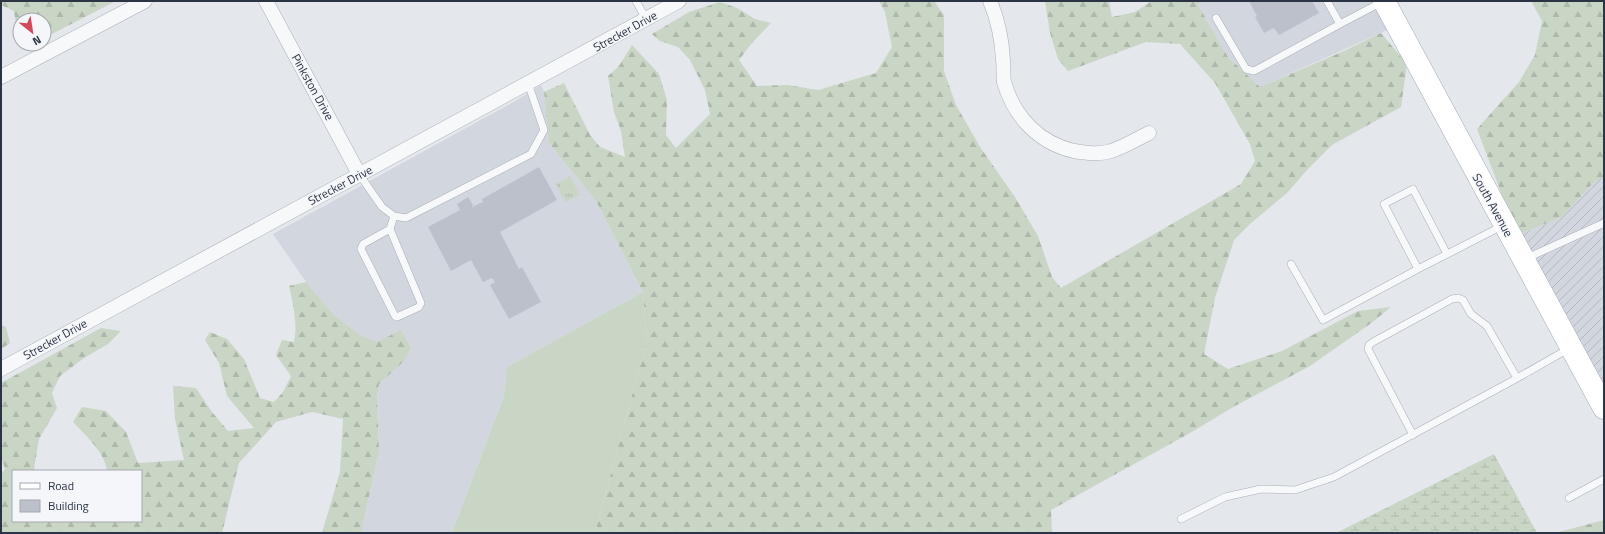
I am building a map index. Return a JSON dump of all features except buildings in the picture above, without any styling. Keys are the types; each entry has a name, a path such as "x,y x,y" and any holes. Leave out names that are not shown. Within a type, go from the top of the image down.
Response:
{"main road":[{"name":"South Avenue","path":"1384,1 1570,348 1604,408"}],"street":[{"path":"1,77 145,1"},
{"name":"Pinkston Drive","path":"266,1 359,174"},
{"name":"Strecker Drive","path":"1,369 679,1"},
{"path":"990,1 997,17 1001,36 1004,79 1007,90 1019,114 1034,132 1067,149 1089,153 1111,151 1149,133"}],"lane":[{"path":"636,1 646,20"},
{"path":"1327,1 1340,24"},
{"path":"1216,18 1246,69 1254,71 1384,1"},
{"path":"359,174 382,207 394,216 406,218 531,154 544,130 528,83"},
{"path":"1418,269 1384,204 1413,189 1447,254"},
{"path":"390,229 363,244 361,249 395,316 397,317 419,307 421,303 390,229 394,216"},
{"path":"1523,260 1604,223"},
{"path":"1291,264 1323,320 1504,225"},
{"path":"1413,435 1368,349 1369,345 1373,342 1452,299 1458,298 1463,300 1471,314 1486,326 1517,378"},
{"path":"1181,519 1225,497 1261,489 1295,490 1334,477 1570,348"},
{"path":"1569,498 1604,479"}],"shaded area":[{"path":"1202,1 1378,1 1392,28 1260,87 1228,57 1198,5"},
{"path":"541,85 544,92 549,143 596,201 643,292 507,367 504,396 452,533 361,533 379,451 377,396 379,384 403,362 377,342 360,335 334,315 306,282 273,234 512,103"},
{"path":"1604,177 1604,396 1517,235 1562,217 1593,183"}],"green space":[{"path":"1,1 116,1 52,34 52,12 14,12 1,5"},
{"path":"879,1 934,1 944,15 944,71 956,105 980,147 1015,197 1038,236 1052,277 1061,288 1241,184 1255,161 1250,144 1215,83 1180,44 1146,42 1068,71 1058,59 1050,33 1045,1 1109,1 1112,17 1135,12 1150,2 1148,1 1202,1 1198,5 1228,57 1260,87 1346,50 1381,33 1407,64 1401,107 1332,145 1287,193 1250,224 1234,240 1215,298 1204,354 1228,369 1282,351 1358,311 1391,307 1370,324 1310,366 1235,406 1190,433 1051,510 1052,533 595,533 647,340 643,292 596,201 549,143 544,92 564,83 590,135 600,147 625,157 621,131 614,112 608,76 619,66 632,45 659,74 667,100 666,135 676,148 710,114 705,90 690,60 678,47 660,41 652,34 689,12 720,2 737,8 755,19 771,23 751,44 739,60 757,86 788,85 818,90 876,73 892,47 885,12"},
{"path":"1531,1 1604,1 1604,177 1593,183 1562,217 1517,235 1477,129 1519,82 1535,55 1542,21"},
{"path":"570,176 580,195 565,202 556,184"},
{"path":"306,282 334,315 360,335 377,342 401,330 411,348 403,362 379,384 377,396 379,451 361,533 322,533 340,472 343,419 312,412 276,422 239,463 222,533 1,533 1,474 5,469 1,457 1,383 101,328 121,331 108,344 84,358 60,376 52,393 57,408 39,439 34,469 36,470 12,470 12,522 142,522 142,470 107,470 103,457 99,451 89,438 73,422 82,407 106,411 126,432 138,463 184,460 175,419 173,386 196,388 212,412 228,431 254,428 227,396 219,363 205,340 210,332 227,339 244,359 260,398 274,402 283,392 291,376 276,355 282,340 294,342 295,321 289,286"},
{"path":"643,292 647,340 595,533 452,533 504,396 507,367"},
{"path":"1,326 6,327 10,343 1,349"},
{"path":"1494,454 1537,533 1336,533"},
{"path":"1604,520 1604,533 1555,533"}]}
